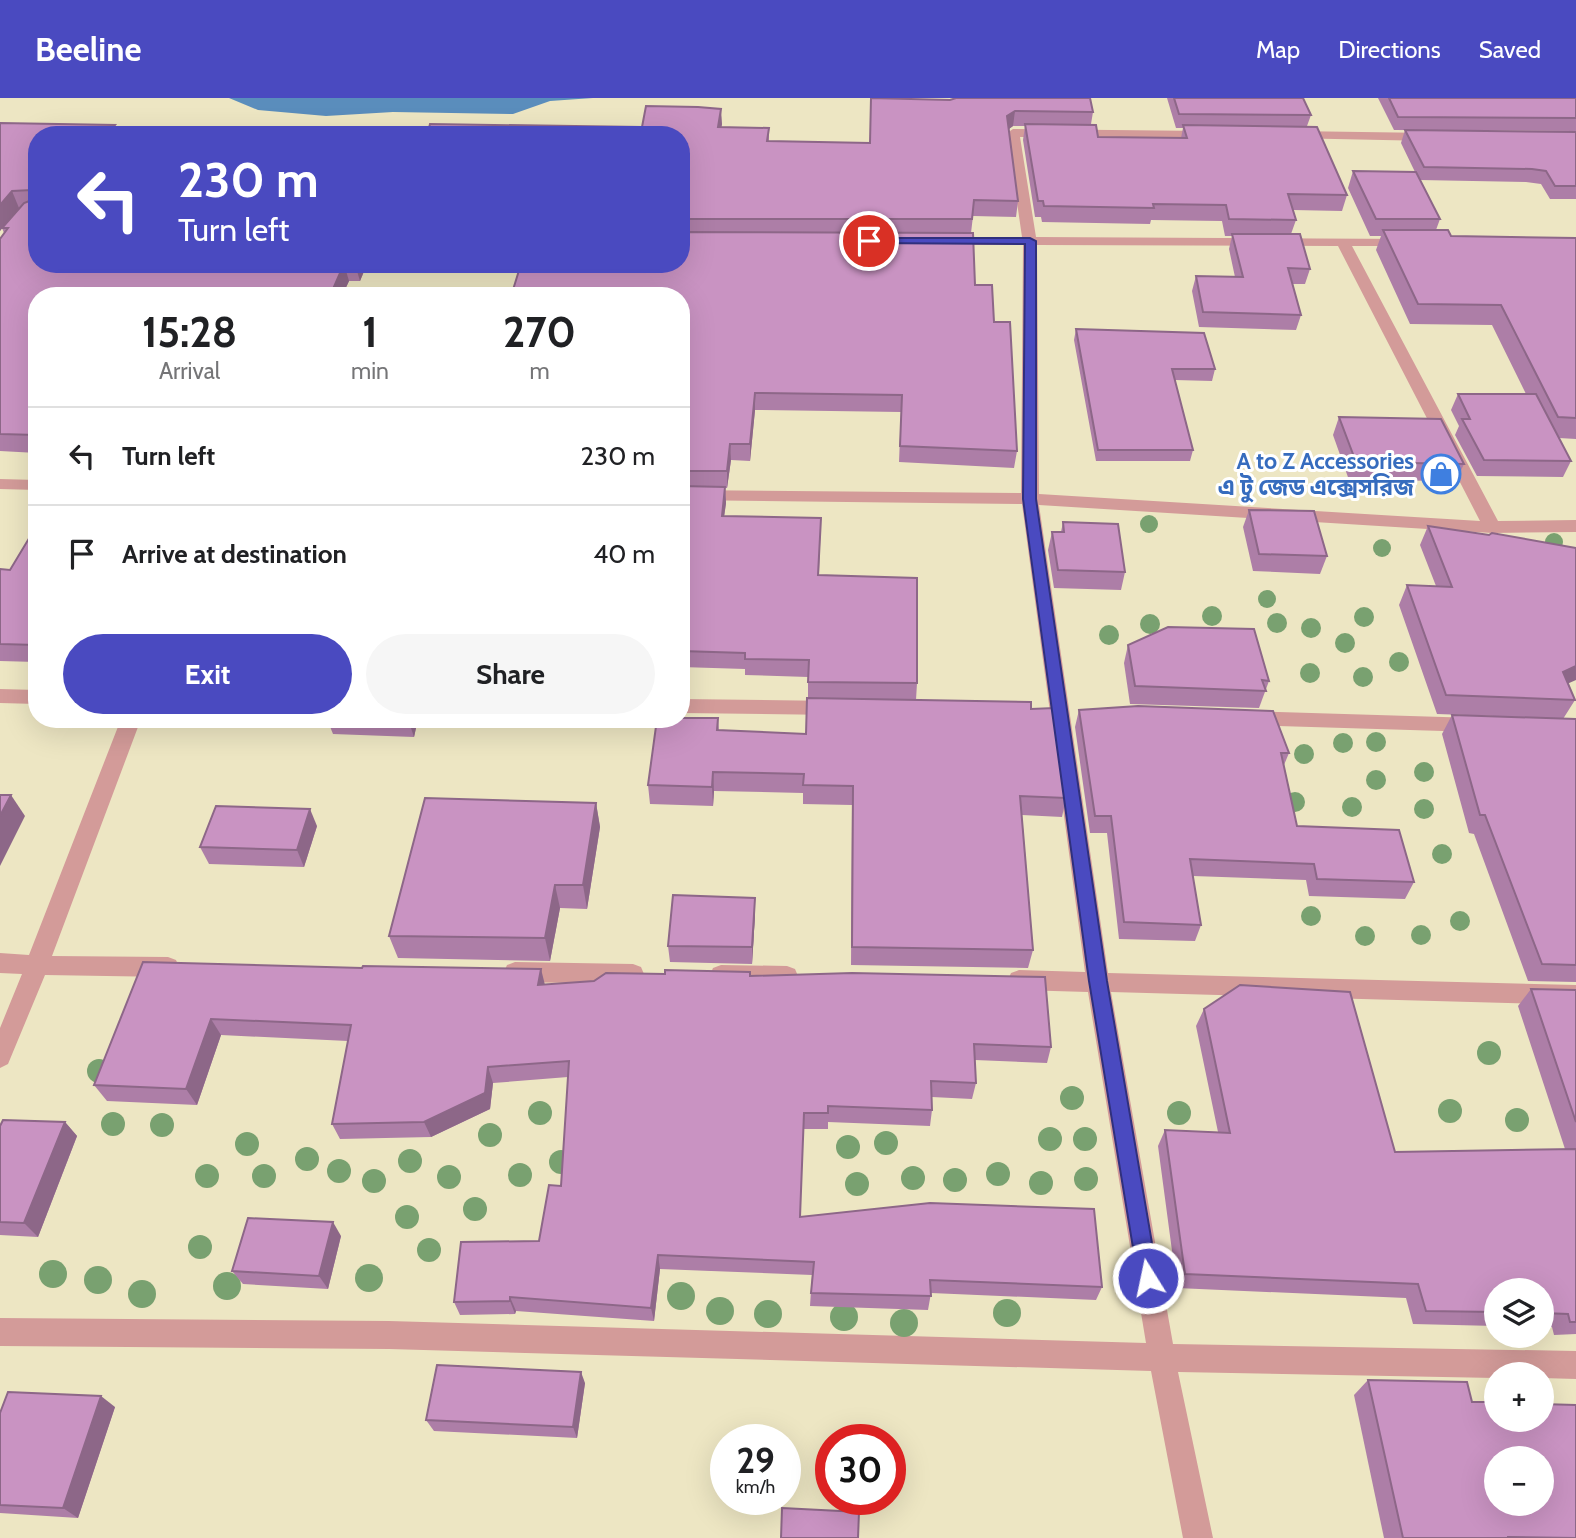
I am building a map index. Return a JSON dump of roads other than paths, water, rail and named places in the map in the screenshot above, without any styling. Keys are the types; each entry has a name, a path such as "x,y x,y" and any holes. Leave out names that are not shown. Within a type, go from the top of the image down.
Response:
{"street":[{"path":"1198,1538 1162,1359 1098,981 1069,711 1030,499 1030,241 1013,133 1233,135"},
{"path":"1274,135 1452,137"},
{"path":"933,241 1424,242"},
{"path":"1342,241 1492,527"},
{"path":"0,484 28,485"},
{"path":"690,495 1030,499 1492,527 1576,526"},
{"path":"0,696 28,696"},
{"path":"690,706 858,709"},
{"path":"1035,711 1069,711"},
{"path":"1228,717 1493,726"},
{"path":"0,1057 128,728"},
{"path":"0,964 191,967"},
{"path":"498,972 651,974"},
{"path":"693,975 805,976"},
{"path":"1000,979 1576,995"},
{"path":"0,1332 389,1335 1162,1359 1576,1365"}],"water":[{"path":"229,98 593,98 550,101 513,114 393,112 326,116 258,110"}],"place":[{"name":"A to Z Accessories এ টু জেড এক্সেসরিজ","path":"1441,474"}]}
